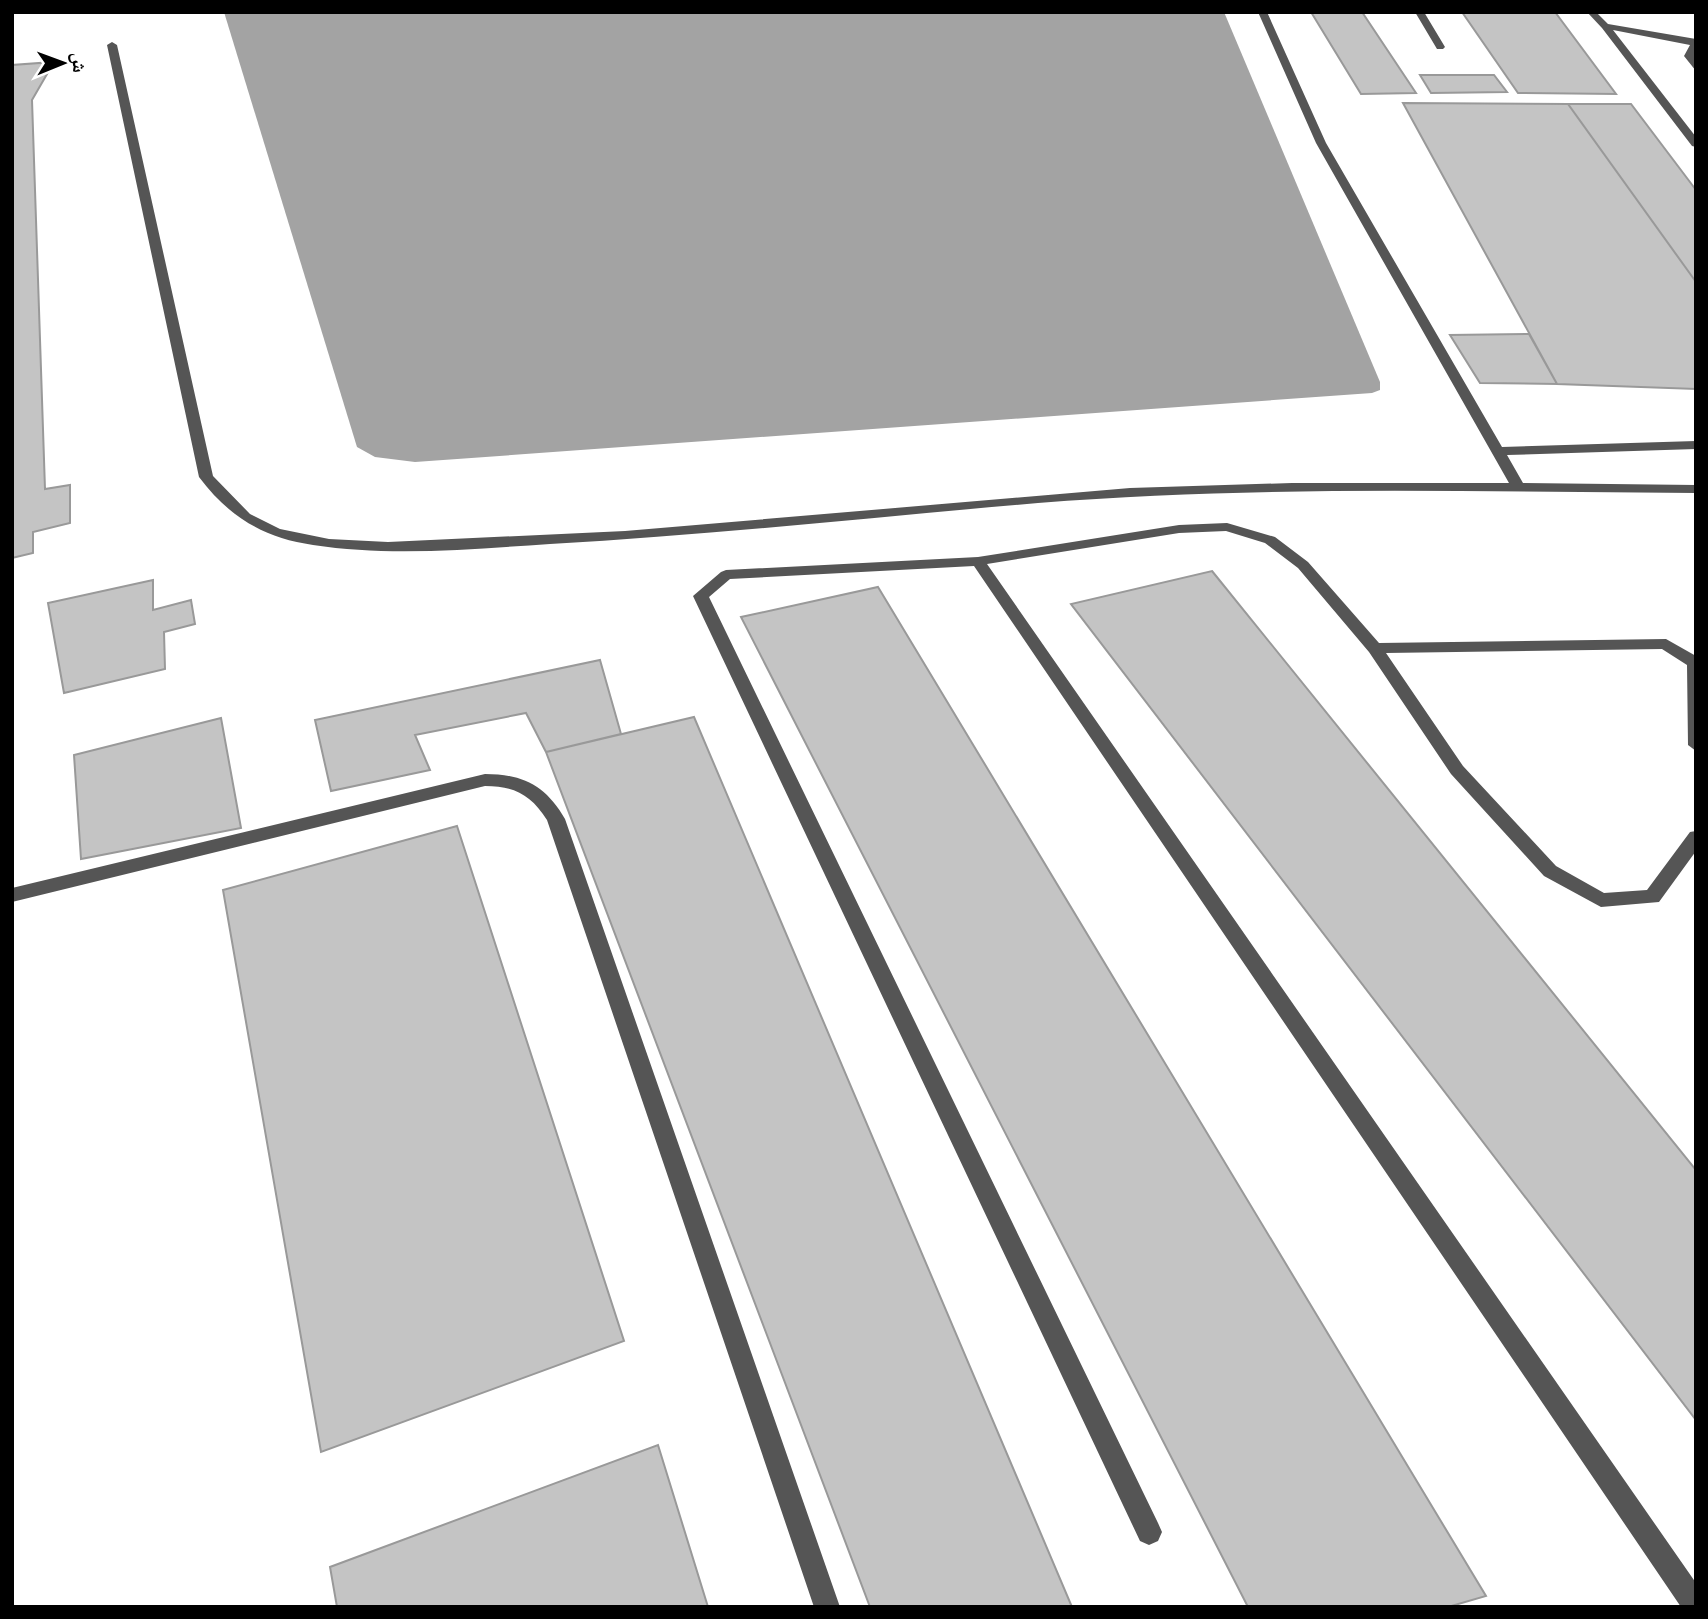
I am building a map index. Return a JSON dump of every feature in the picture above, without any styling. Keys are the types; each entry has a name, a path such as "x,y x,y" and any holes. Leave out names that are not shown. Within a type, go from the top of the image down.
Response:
{"lane":[{"path":"1262,12 1321,143 1519,488"},
{"path":"1419,12 1440,47"},
{"path":"1591,12 1605,26 1696,144"},
{"path":"1605,26 1695,42 1689,56 1696,68"},
{"path":"112,45 206,477 223,501 248,521 286,536 365,545 430,546 666,533 1052,498 1186,489 1696,489"},
{"path":"1498,451 1696,444"},
{"path":"1149,1532 701,596 726,575 978,561 1179,529 1227,527 1270,540 1303,565 1375,648 1457,770 1550,871 1601,900 1652,897 1696,837"},
{"path":"978,561 1696,1606"},
{"path":"1375,648 1635,643 1666,645 1695,663 1696,745"},
{"path":"12,895 485,780 506,780 527,786 544,799 556,818 827,1607"}],"shaded area":[{"path":"224,12 1224,12 1380,382 1380,390 1372,393 415,462 375,457 357,447"}],"building":[{"path":"1311,12 1362,12 1416,93 1361,94"},
{"path":"1462,12 1555,12 1616,94 1518,93"},
{"path":"54,62 32,100 45,489 70,485 70,523 33,532 33,553 12,558 12,65"},
{"path":"1420,75 1494,75 1507,92 1431,93"},
{"path":"1403,103 1568,104 1696,282 1696,389 1557,384"},
{"path":"1568,104 1631,104 1696,190 1696,282"},
{"path":"1529,334 1557,384 1480,383 1450,335"},
{"path":"1212,571 1696,1170 1696,1420 1071,604"},
{"path":"153,580 153,610 191,600 195,624 164,632 165,669 64,693 48,603"},
{"path":"878,587 1486,1596 1448,1607 1248,1607 741,617"},
{"path":"600,660 621,734 546,752 526,713 415,735 430,770 331,791 315,720"},
{"path":"694,717 1072,1607 870,1607 546,752"},
{"path":"221,718 241,828 81,859 74,755"},
{"path":"457,826 624,1341 321,1452 223,890"},
{"path":"658,1445 708,1607 337,1607 330,1567"}]}
